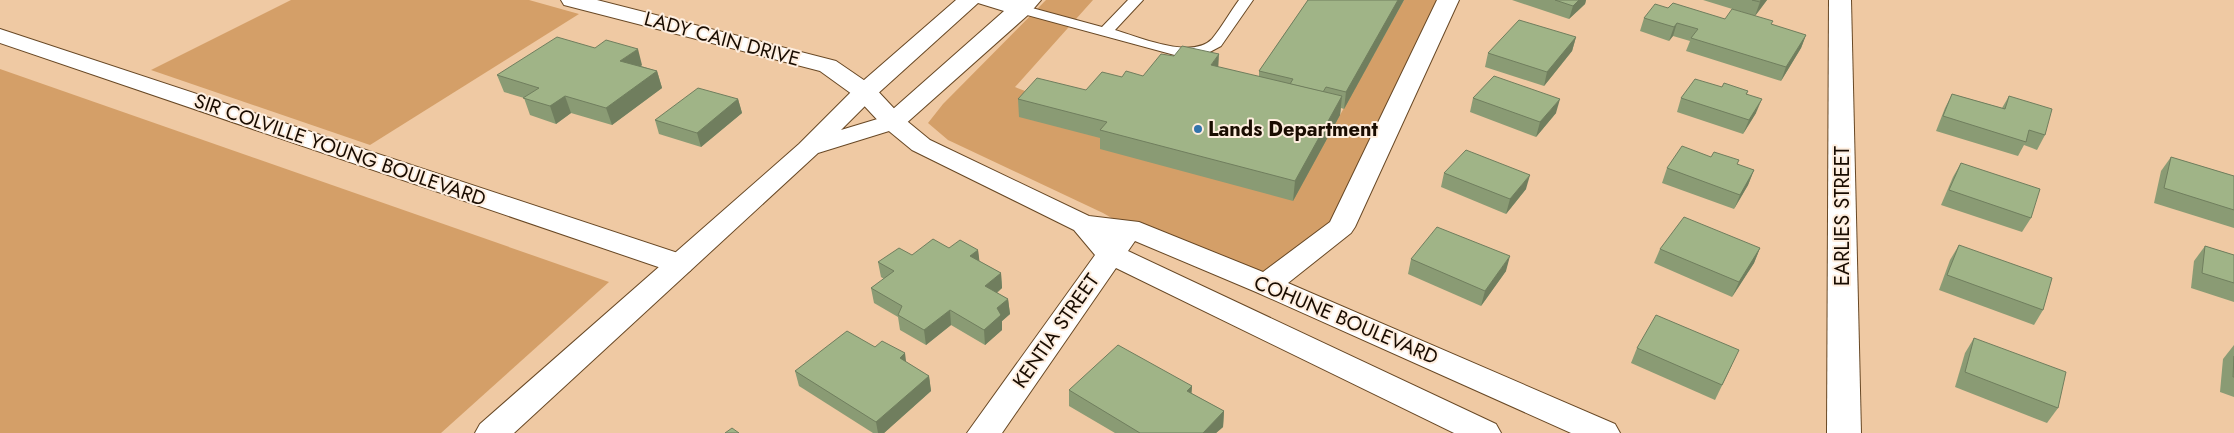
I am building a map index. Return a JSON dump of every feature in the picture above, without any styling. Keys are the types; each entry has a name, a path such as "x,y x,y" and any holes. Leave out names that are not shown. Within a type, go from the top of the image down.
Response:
{"street":[{"name":"LADY CAIN DRIVE","path":"572,0 828,66 865,92 893,122"},
{"path":"492,433 808,148 865,92 969,0"},
{"path":"987,0 1026,4"},
{"path":"1266,285 1341,227 1448,0"},
{"name":"EARLIES STREET","path":"1840,0 1844,433"},
{"path":"808,148 893,122 1026,4"},
{"name":"SIR COLVILLE YOUNG BOULEVARD","path":"0,36 680,264"},
{"name":"COHUNE BOULEVARD","path":"893,122 921,145 1084,224 1129,228 1266,285 1570,426 1603,433"},
{"name":"COHUNE BOULEVARD","path":"1084,224 1110,254 1484,433"},
{"name":"KENTIA STREET","path":"984,433 1129,228"}],"lane":[{"path":"1105,32 1136,0"},
{"path":"1026,4 1105,32 1182,53 1201,51 1216,43 1246,0"}],"shaded area":[{"path":"291,0 529,0 579,14 370,145 151,70"},
{"path":"1046,0 1093,0 1015,87 1038,96 1340,115 1404,0 1448,0 1341,227 1266,285 1129,228 1103,213 948,140 928,123 943,104"},
{"path":"0,69 609,282 441,433 0,433"}],"building":[{"path":"1308,0 1398,0 1346,92 1326,87 1323,92 1290,84 1293,79 1259,71"},
{"path":"1555,0 1579,0 1573,6"},
{"path":"1673,3 1725,19 1732,9 1773,21 1771,24 1806,35 1786,67 1691,38 1698,29 1677,23 1674,27 1644,18 1655,4 1668,8"},
{"path":"1519,20 1576,37 1547,72 1488,53"},
{"path":"557,37 595,48 606,40 638,49 620,61 657,71 606,108 565,96 550,106 523,98 539,88 497,75"},
{"name":"Lands Department","path":"1182,46 1219,54 1211,65 1342,96 1295,181 1100,130 1107,122 1018,99 1037,78 1086,90 1102,72 1122,77 1126,71 1143,76 1161,54 1174,56"},
{"path":"1494,76 1560,99 1540,122 1473,98"},
{"path":"1695,79 1722,87 1724,83 1748,91 1746,94 1762,99 1749,120 1681,98"},
{"path":"698,88 738,99 697,133 655,120"},
{"path":"1952,94 2005,109 2009,96 2052,109 2045,135 2029,130 2026,142 1943,116"},
{"path":"1682,146 1711,157 1714,152 1739,160 1737,164 1754,170 1740,195 1667,168"},
{"path":"1466,150 1530,175 1510,199 1444,173"},
{"path":"2171,157 2234,176 2234,210 2164,188"},
{"path":"1961,163 2040,189 2031,218 1949,190"},
{"path":"1684,217 1760,248 1739,282 1660,249"},
{"path":"1437,227 1510,256 1485,291 1411,259"},
{"path":"933,239 949,248 960,240 978,250 970,256 1001,273 985,286 1008,299 997,308 1001,315 984,330 950,310 924,330 898,315 902,306 871,288 894,271 878,262 899,248 912,255"},
{"path":"1959,245 2052,278 2043,310 1947,275"},
{"path":"2205,246 2234,255 2234,283 2202,273"},
{"path":"1656,315 1739,350 1722,385 1637,348"},
{"path":"847,331 875,347 882,341 905,353 900,358 929,376 876,422 795,371"},
{"path":"1974,338 2066,372 2058,408 1965,372"},
{"path":"1118,345 1192,386 1187,391 1224,411 1203,433 1140,433 1069,390"},
{"path":"732,428 739,433 725,433"}],"place":[{"name":"Lands Department","path":"1198,129"}]}
